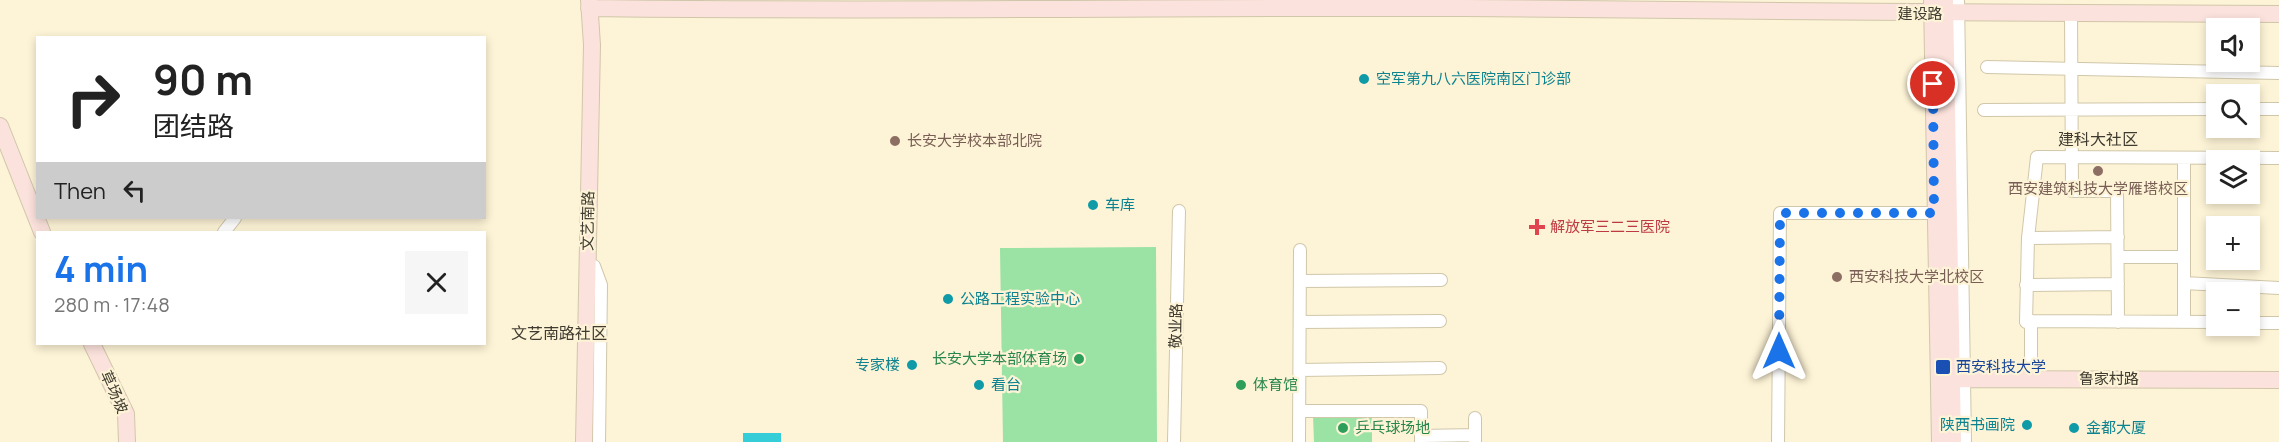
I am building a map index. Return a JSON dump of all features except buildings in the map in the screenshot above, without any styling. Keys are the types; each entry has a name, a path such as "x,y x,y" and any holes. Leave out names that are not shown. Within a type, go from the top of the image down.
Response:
{"street":[{"name":"建设路","path":"595,4 1463,4 1945,7 2071,14 2279,14"},
{"name":"文艺南路","path":"591,442 595,4"},
{"name":"文艺南路","path":"584,442 592,45 595,4"},
{"path":"1945,7 1934,213 1951,379 1965,442"},
{"path":"1945,7 1953,442"},
{"path":"2071,14 2072,191 2117,191 2118,322"},
{"path":"1987,67 2279,73"},
{"path":"2260,109 2279,109"},
{"path":"1984,110 2206,110"},
{"path":"0,126 36,217"},
{"path":"2206,322 2026,322 2028,238 2037,157 2279,158"},
{"path":"2184,158 2184,322"},
{"name":"敬业路","path":"1174,442 1179,211"},
{"path":"1778,442 1780,213 1934,213"},
{"path":"225,231 234,219"},
{"path":"2028,238 2118,237"},
{"path":"1299,442 1300,250"},
{"path":"2118,256 2184,256"},
{"path":"594,266 601,285 599,442"},
{"path":"1300,281 1441,280"},
{"path":"2184,283 2279,288"},
{"path":"2026,285 2118,284"},
{"path":"1300,322 1440,321"},
{"path":"2031,321 2031,358"},
{"path":"2260,322 2279,323"},
{"name":"草场坡","path":"92,345 126,414 127,442"},
{"path":"1300,370 1440,368"},
{"path":"1940,442 1951,379"},
{"name":"鲁家村路","path":"1951,379 2279,380"},
{"path":"1300,411 1421,411 1421,439 1475,439 1475,418"}],"green space":[{"name":"长安大学本部体育场","path":"1156,247 1157,442 1003,442 1000,248"},
{"name":"乒乓球场地","path":"1372,414 1372,442 1314,442 1313,415"}],"water":[{"path":"743,433 781,433 781,442 743,442"}],"place":[{"name":"空军第九八六医院南区门诊部","path":"1364,79"},
{"name":"长安大学校本部北院","path":"895,141"},
{"name":"西安建筑科技大学雁塔校区","path":"2098,171"},
{"name":"车库","path":"1093,205"},
{"name":"解放军三二三医院","path":"1537,227"},
{"name":"西安科技大学北校区","path":"1837,277"},
{"name":"公路工程实验中心","path":"948,299"},
{"name":"长安大学本部体育场","path":"1079,359"},
{"name":"专家楼","path":"912,365"},
{"name":"西安科技大学","path":"1943,367"},
{"name":"看台","path":"979,385"},
{"name":"体育馆","path":"1241,385"},
{"name":"陕西书画院","path":"2027,425"},
{"name":"乒乓球场地","path":"1343,428"},
{"name":"金都大厦","path":"2074,428"}],"district":[{"name":"建科大社区","path":"2098,139"},
{"name":"文艺南路社区","path":"559,333"}],"route":[{"path":"1779,351 1780,213 1934,213 1933,84"}]}
